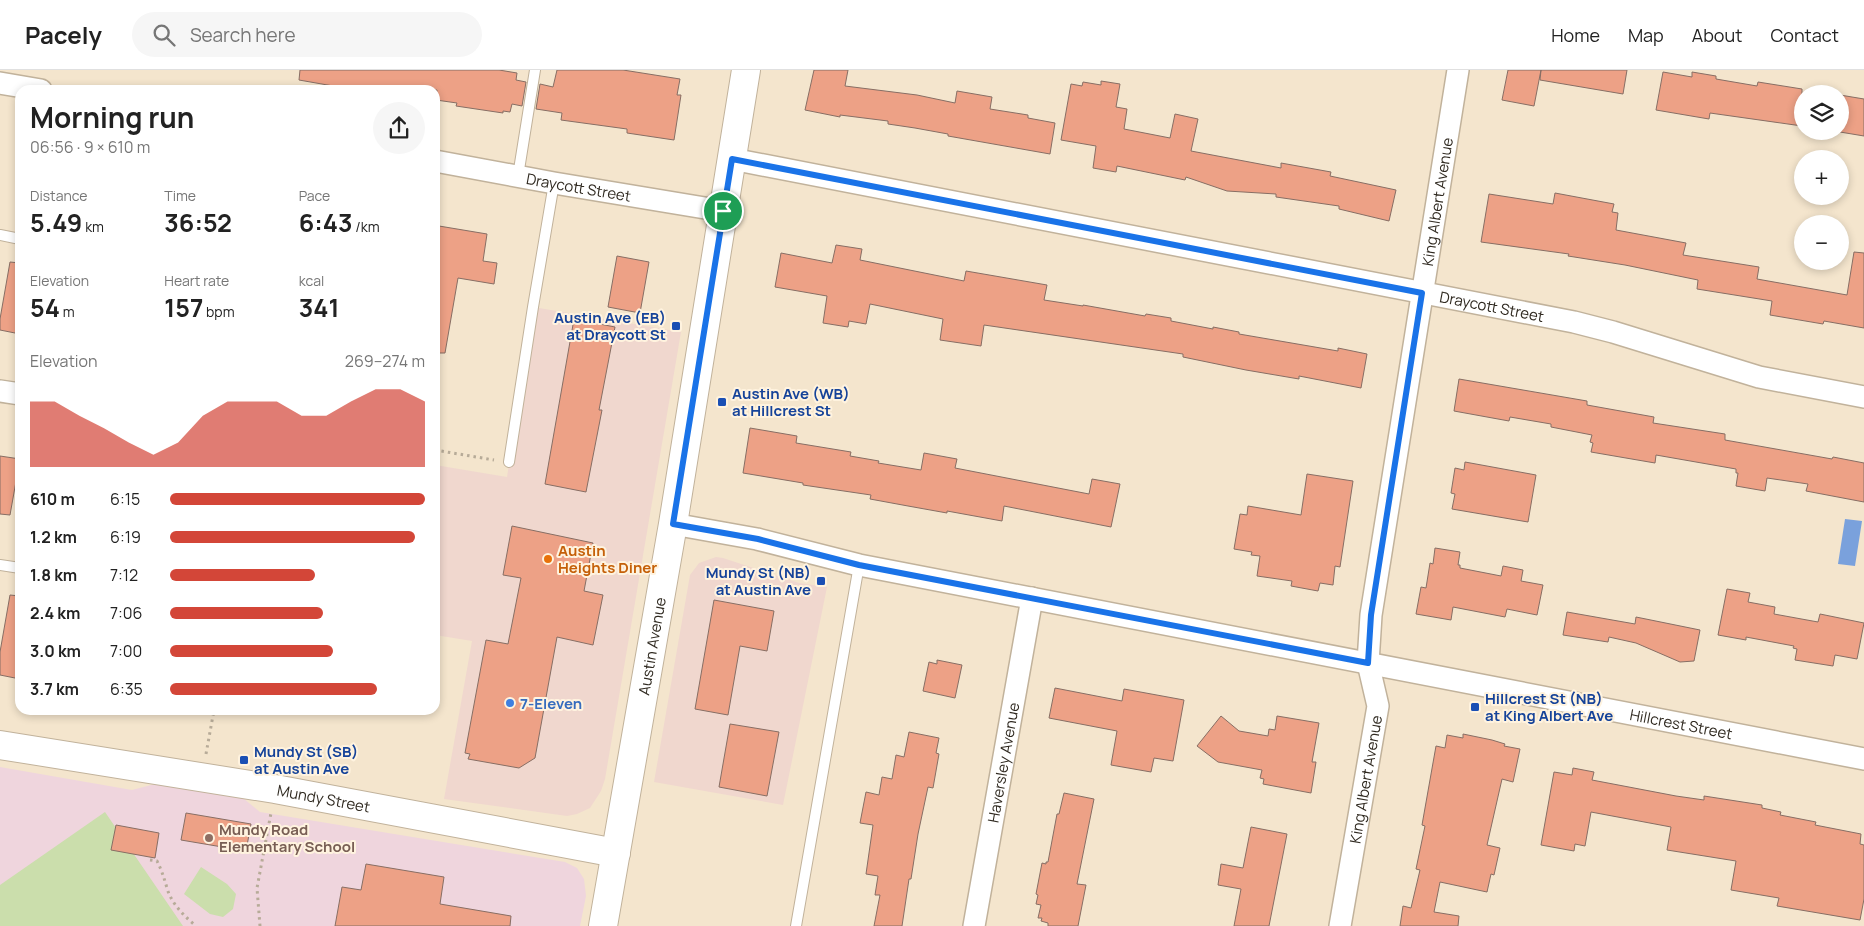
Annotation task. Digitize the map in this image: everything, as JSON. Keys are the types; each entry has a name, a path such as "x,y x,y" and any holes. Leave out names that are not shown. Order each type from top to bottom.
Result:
{"main road":[{"name":"Austin Avenue","path":"603,926 673,524 746,70"},
{"name":"Mundy Street","path":"0,745 275,789 616,853"}],"street":[{"name":"King Albert Avenue","path":"1340,926 1378,706 1368,663 1371,615 1458,70"},
{"path":"0,83 15,86"},
{"name":"Draycott Street","path":"732,159 1594,327 1759,377 1864,397"},
{"name":"Draycott Street","path":"440,162 723,211"},
{"path":"0,390 15,393"},
{"name":"Hillcrest Street","path":"673,524 758,539 859,565 1864,759"},
{"name":"Haversley Avenue","path":"974,926 1032,598"}],"lane":[{"path":"518,176 535,70"},
{"path":"509,462 532,307 554,183"},
{"path":"0,235 15,237"},
{"path":"0,565 15,567"},
{"path":"796,926 859,565"}],"path":[{"path":"440,451 509,462"},
{"path":"205,758 213,715"},
{"path":"260,926 257,888 269,822"},
{"path":"150,860 157,862 164,873 167,890 178,910 196,926"}],"shaded area":[{"path":"533,307 681,332 605,779 601,791 590,808 567,816 444,799 472,641 440,636 440,466 507,477"},
{"path":"716,557 799,583 827,587 783,805 654,782 690,575 699,563"},
{"name":"Mundy Road Elementary School","path":"0,767 132,790 155,784 200,790 243,798 260,812 565,862 577,868 584,879 586,896 580,926 0,926"}],"green space":[{"path":"105,812 183,926 0,926 0,885"},
{"path":"201,867 227,884 236,894 233,909 223,917 210,914 184,894"}],"water":[{"path":"1845,519 1862,521 1855,566 1838,564"}],"building":[{"path":"300,70 499,70 517,73 516,80 526,82 522,106 512,104 510,112 503,111 503,113 456,106 457,103 440,101 440,85 328,85 299,80"},
{"path":"557,70 623,70 680,79 677,95 681,95 674,140 627,133 627,129 561,120 562,113 536,109 540,84 553,87"},
{"path":"814,70 848,70 845,86 917,95 955,103 957,91 992,97 990,109 1028,115 1028,118 1055,123 1050,154 888,124 888,121 840,115 840,117 805,110"},
{"path":"1508,70 1541,70 1534,106 1502,100"},
{"path":"1541,70 1627,70 1623,94 1540,80"},
{"path":"1663,72 1692,77 1692,72 1716,76 1716,79 1757,86 1758,82 1794,88 1794,125 1710,113 1709,119 1656,110"},
{"path":"1101,81 1120,84 1116,107 1127,109 1124,129 1170,138 1175,114 1198,119 1191,151 1281,168 1281,163 1331,172 1330,176 1396,190 1389,221 1339,209 1339,206 1276,197 1276,194 1227,191 1186,177 1185,180 1117,166 1116,172 1093,168 1096,146 1061,140 1071,84 1082,86 1083,82 1101,85"},
{"path":"1849,96 1864,99 1864,136 1849,134"},
{"path":"1555,193 1614,204 1612,212 1618,213 1616,230 1686,243 1683,255 1759,267 1757,279 1847,295 1854,252 1864,253 1864,328 1824,321 1823,324 1770,315 1772,301 1697,289 1698,280 1568,256 1569,254 1481,242 1489,194 1553,204"},
{"path":"440,226 487,234 483,261 497,263 494,284 458,278 445,353 440,353"},
{"path":"836,245 862,249 860,260 964,281 966,271 1047,285 1044,300 1145,316 1146,314 1171,318 1171,321 1213,329 1213,327 1239,332 1239,334 1338,351 1338,348 1367,354 1361,388 1299,376 1299,379 1246,370 1183,357 1183,354 984,325 981,346 940,340 943,319 870,304 866,324 849,321 848,327 823,323 827,296 775,287 781,253 832,263"},
{"path":"617,256 649,262 640,313 608,307"},
{"path":"10,262 15,262 15,333 0,330 0,319"},
{"path":"574,319 615,327 599,410 602,410 586,492 545,484"},
{"path":"1459,379 1587,401 1587,405 1654,417 1653,423 1725,434 1725,440 1864,463 1864,502 1806,491 1808,484 1767,478 1765,491 1736,486 1738,473 1736,473 1736,469 1656,455 1655,463 1591,452 1593,443 1590,442 1592,435 1551,427 1551,424 1510,417 1509,421 1454,411"},
{"path":"750,428 797,436 796,443 851,452 850,456 921,470 924,453 957,459 955,468 1089,494 1092,479 1120,484 1111,527 1004,506 1002,521 947,511 947,513 870,499 871,495 803,485 803,483 743,473"},
{"path":"0,456 15,458 15,487 10,515 0,514"},
{"path":"1465,462 1536,475 1528,522 1452,509 1455,494 1451,493 1455,468 1464,470"},
{"path":"1307,474 1353,481 1340,567 1335,566 1333,585 1320,583 1318,591 1291,586 1292,581 1257,576 1260,556 1251,555 1252,552 1234,549 1240,514 1247,515 1248,506 1301,515"},
{"path":"512,526 593,543 584,591 603,595 593,645 557,637 535,758 519,768 468,759 470,754 465,753 486,640 508,644 521,578 503,575"},
{"path":"1435,548 1460,552 1458,565 1460,565 1460,568 1501,576 1503,566 1523,570 1521,581 1543,585 1537,615 1507,609 1505,617 1453,607 1451,620 1416,614 1421,587 1426,588 1430,563 1433,564"},
{"path":"1727,589 1750,593 1748,602 1775,607 1774,614 1818,622 1820,614 1864,623 1857,659 1835,655 1833,666 1795,660 1797,649 1793,648 1794,646 1746,637 1746,640 1718,635"},
{"path":"10,595 15,596 15,678 0,675 0,652"},
{"path":"714,600 774,611 767,651 740,646 728,715 695,709"},
{"path":"1567,612 1635,624 1636,617 1700,630 1694,661 1680,662 1636,643 1609,637 1608,642 1563,635"},
{"path":"937,660 962,665 955,698 923,691 929,662 937,664"},
{"path":"1055,688 1122,701 1124,689 1184,700 1173,761 1154,758 1151,772 1111,765 1117,731 1049,718"},
{"path":"1221,716 1239,731 1268,736 1269,729 1275,730 1277,716 1319,723 1312,762 1316,762 1311,793 1263,784 1264,779 1260,778 1262,770 1218,762 1197,746"},
{"path":"730,724 779,732 767,796 719,787"},
{"path":"909,732 939,738 936,753 939,754 933,788 928,787 911,879 909,879 902,926 874,926 880,895 875,895 878,876 866,874 873,825 860,823 866,792 879,795 882,777 892,779 896,755 904,757"},
{"path":"1463,734 1492,740 1505,744 1504,746 1520,749 1513,782 1502,779 1487,845 1500,848 1494,875 1491,874 1487,892 1440,882 1434,912 1459,916 1458,926 1400,926 1403,906 1411,908 1420,870 1416,869 1425,826 1422,825 1436,746 1445,748 1447,735 1463,738"},
{"path":"1573,768 1594,772 1592,780 1676,796 1704,800 1704,796 1762,805 1762,808 1781,812 1780,815 1816,822 1815,825 1861,834 1860,844 1864,845 1864,899 1860,920 1777,906 1779,898 1731,890 1736,861 1667,850 1671,827 1591,812 1585,846 1575,844 1574,851 1541,845 1554,772 1572,775"},
{"path":"1064,793 1094,799 1077,884 1086,885 1078,926 1048,926 1048,923 1041,921 1042,918 1038,918 1041,905 1036,904 1038,895 1036,894 1042,863 1046,864 1048,862 1057,814 1059,814"},
{"path":"186,813 251,824 246,851 181,840"},
{"path":"116,825 159,833 155,858 111,850"},
{"path":"1251,827 1287,834 1269,926 1234,926 1241,889 1218,885 1221,864 1243,868"},
{"path":"366,864 444,877 440,904 511,916 510,926 335,926 342,887 361,890"}],"place":[{"name":"Austin Ave (EB) at Draycott St","path":"676,326"},
{"name":"Austin Ave (WB) at Hillcrest St","path":"722,402"},
{"name":"Austin Heights Diner","path":"548,559"},
{"name":"Mundy St (NB) at Austin Ave","path":"821,581"},
{"name":"7-Eleven","path":"510,703"},
{"name":"Hillcrest St (NB) at King Albert Ave","path":"1475,707"},
{"name":"Mundy St (SB) at Austin Ave","path":"244,760"},
{"name":"Mundy Road Elementary School","path":"209,838"}],"route":[{"path":"732,159 1422,293 1371,615 1368,663 859,565 758,539 673,524 723,211 732,159"}]}
